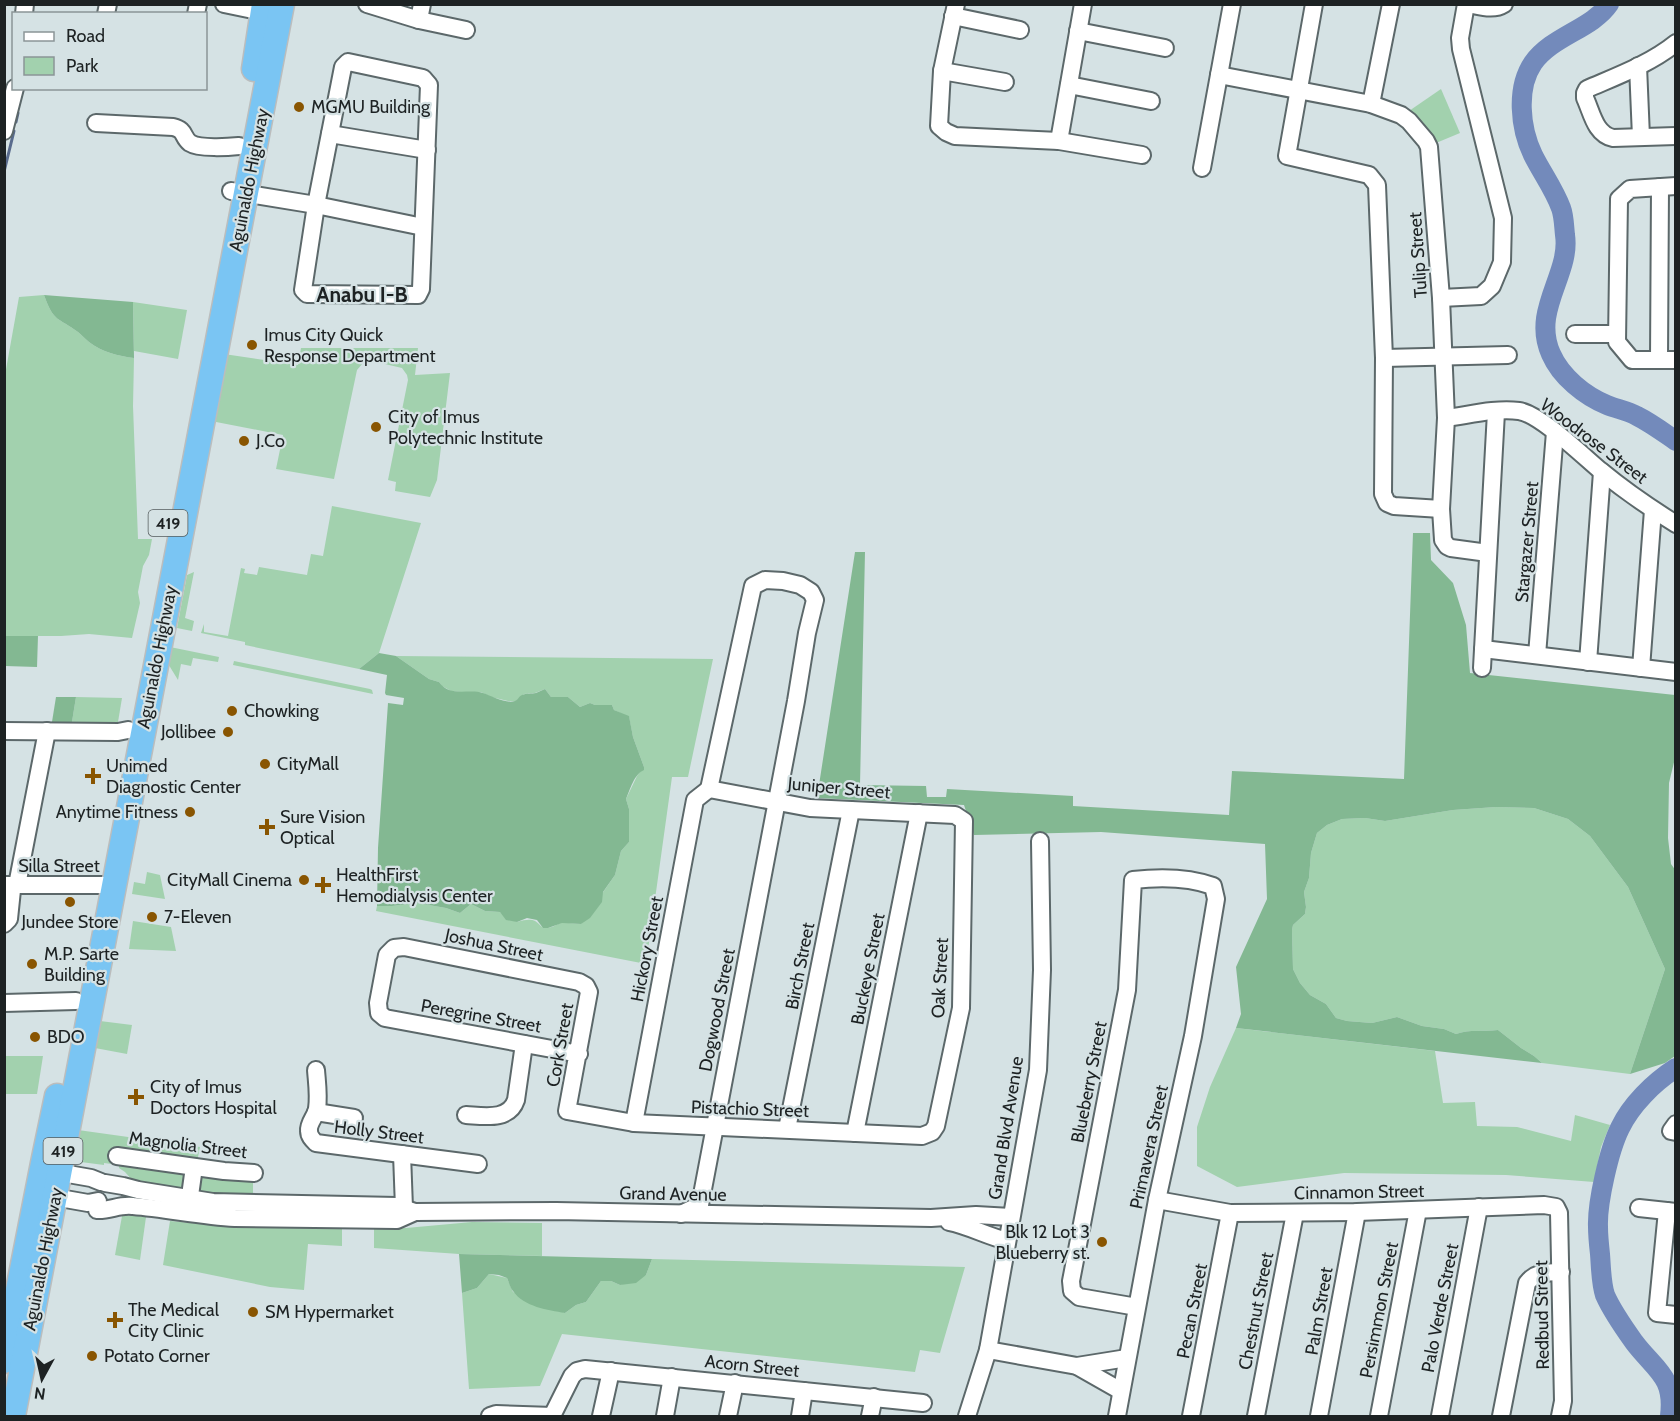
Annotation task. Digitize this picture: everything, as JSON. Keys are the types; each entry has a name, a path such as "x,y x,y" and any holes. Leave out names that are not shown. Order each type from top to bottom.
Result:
{"highway":[{"name":"Aguinaldo Highway","path":"4,1361 50,1171 272,9"},
{"name":"Aguinaldo Highway","path":"238,192 239,146 262,68"},
{"name":"Aguinaldo Highway","path":"13,1416 54,1197 50,1171 76,1001 106,886 128,730 221,283"}],"street":[{"path":"224,4 272,9"},
{"path":"367,4 421,12 466,30"},
{"path":"1059,141 1083,4"},
{"path":"1202,168 1232,4"},
{"path":"1314,4 1287,156 1369,175 1377,185 1384,358 1383,494 1387,502 1394,506 1441,509"},
{"path":"1371,104 1391,4"},
{"path":"1440,297 1481,296 1492,286 1502,262 1503,218 1460,44 1467,4 1491,8 1504,4"},
{"path":"1020,30 954,10 942,71 939,126 955,136 1059,141 1142,155"},
{"path":"1078,31 1165,48"},
{"path":"1676,43 1665,52 1587,89 1585,93 1599,131 1605,136 1613,138 1676,136"},
{"path":"348,62 420,77 427,82 429,89 427,150 421,289 418,295 307,294 304,292 316,206 330,134 343,67 348,62"},
{"path":"1638,66 1641,137"},
{"path":"942,71 1005,82"},
{"name":"Tulip Street","path":"1219,75 1371,104 1401,115 1426,141 1429,147 1440,297 1446,418 1441,509 1443,540 1451,548 1488,553"},
{"path":"1069,85 1151,101"},
{"path":"4,131 14,90"},
{"path":"96,123 173,127 182,131 188,140 196,145 228,148 239,146"},
{"path":"330,134 427,150"},
{"path":"1668,186 1667,360 1632,360 1617,342 1617,334 1619,199 1630,189 1668,186"},
{"path":"238,192 423,227"},
{"path":"1575,334 1617,334"},
{"path":"1384,358 1508,355"},
{"name":"Woodrose Street","path":"1446,418 1496,412 1519,411 1529,414 1555,432 1602,472 1676,524"},
{"path":"1482,668 1496,412"},
{"name":"Stargazer Street","path":"1537,655 1555,432"},
{"path":"1588,662 1602,472"},
{"path":"1641,668 1653,510"},
{"name":"Dogwood Street","path":"681,1214 700,1205 777,802 815,600 811,592 800,585 765,580 753,586 709,789"},
{"path":"1483,649 1676,672"},
{"path":"4,731 118,732 128,730"},
{"path":"6,923 9,920 12,890 10,885 18,880 46,731"},
{"name":"Juniper Street","path":"709,789 810,808 955,815 964,821"},
{"name":"Hickory Street","path":"634,1123 695,800 709,789"},
{"name":"Birch Street","path":"787,1129 851,810"},
{"name":"Buckeye Street","path":"855,1133 919,813"},
{"name":"Oak Street","path":"932,1132 936,1126 961,1008 964,821"},
{"name":"Grand Blvd Avenue","path":"967,1416 988,1350 1038,1070 1042,970 1040,841"},
{"name":"Primavera Street","path":"1117,1416 1157,1200 1193,1036 1216,899 1213,886 1199,881 1151,878 1132,880"},
{"name":"Blueberry Street","path":"1132,880 1127,990 1071,1281 1072,1291 1079,1297 1137,1307"},
{"name":"Silla Street","path":"10,885 106,886"},
{"name":"Joshua Street","path":"379,1013 378,1003 387,955 394,948 404,946 579,982 586,986"},
{"name":"Cork Street","path":"567,1111 589,992 586,986"},
{"path":"4,1003 76,1001"},
{"name":"Peregrine Street","path":"379,1013 385,1018 579,1054"},
{"path":"466,1115 496,1116 504,1114 513,1107 524,1044"},
{"name":"Holly Street","path":"316,1070 318,1089 316,1112 309,1127 309,1133 316,1143 478,1164"},
{"name":"Pistachio Street","path":"567,1111 634,1123 922,1136 932,1132"},
{"path":"316,1112 354,1118"},
{"path":"1676,1124 1671,1131 1676,1132"},
{"path":"402,1154 410,1210"},
{"name":"Magnolia Street","path":"117,1156 254,1173"},
{"path":"189,1206 194,1167"},
{"name":"Grand Avenue","path":"50,1171 100,1178 112,1176 123,1186 235,1218 314,1211 397,1220 410,1210 931,1218 976,1215 1011,1217"},
{"name":"Grand Avenue","path":"54,1197 96,1205 189,1206"},
{"name":"Cinnamon Street","path":"1157,1200 1230,1213 1357,1212 1544,1205 1556,1207 1559,1213"},
{"name":"Palo Verde Street","path":"1440,1416 1479,1207"},
{"path":"1639,1208 1671,1212 1657,1313 1676,1315"},
{"name":"Persimmon Street","path":"1379,1416 1418,1210"},
{"name":"Palm Street","path":"1319,1416 1357,1212"},
{"name":"Pecan Street","path":"1191,1416 1230,1213"},
{"name":"Chestnut Street","path":"1256,1416 1294,1213"},
{"name":"Redbud Street","path":"1559,1213 1563,1401 1560,1416"},
{"name":"Grand Avenue","path":"931,1218 964,1225 992,1238 1007,1241"},
{"path":"1502,1416 1527,1283 1532,1276 1541,1273 1561,1272"},
{"path":"988,1350 1077,1366 1127,1358"},
{"path":"1077,1366 1121,1391"},
{"name":"Acorn Street","path":"552,1416 572,1376 577,1371 585,1369 923,1403"},
{"path":"601,1416 610,1371"},
{"path":"665,1416 672,1377"},
{"path":"728,1416 735,1383"},
{"path":"800,1416 804,1391"},
{"path":"870,1416 874,1397"},
{"path":"490,1416 496,1414 552,1416"}],"green space":[{"path":"1441,89 1460,133 1436,143 1409,111"},
{"path":"44,295 54,315 89,342 110,353 134,358 133,406 138,539 152,539 149,555 143,566 138,592 140,603 132,638 89,634 5,636 5,375 19,297"},
{"path":"44,295 133,302 134,358 110,353 89,342 54,315"},
{"path":"133,302 187,310 178,359 134,351"},
{"path":"301,348 418,348 415,375 450,373 437,480 430,497 395,491 396,482 388,480 408,380 402,368 372,361 363,363 357,370 334,479 276,469 283,435 211,421 224,354 298,365"},
{"path":"332,506 421,523 379,653 359,669 245,645 245,642 201,633 204,624 204,632 228,636 241,568 245,569 244,573 257,575 259,567 307,575 311,554 323,556"},
{"path":"1413,533 1430,533 1431,560 1453,583 1466,625 1470,673 1675,695 1676,754 1669,783 1668,838 1671,864 1676,871 1675,1056 1665,1063 1630,1074 1665,969 1628,887 1590,836 1568,819 1534,808 1496,807 1453,810 1385,821 1365,818 1342,819 1327,825 1317,833 1311,853 1309,878 1304,892 1305,914 1293,925 1293,969 1300,983 1310,995 1326,1004 1336,1018 1372,1023 1397,1017 1456,1034 1498,1030 1542,1063 1236,1028 1241,1014 1236,967 1267,899 1265,844 1101,832 974,835 964,805 817,798 855,552 865,552 860,785 926,786 927,797 946,797 947,789 1073,796 1073,806 1229,815 1232,771 1404,779"},
{"path":"194,572 185,618 194,621 192,631 177,628 187,575"},
{"path":"5,636 38,636 37,667 5,666"},
{"path":"170,647 219,657 218,662 193,658 191,666 181,664 178,680 167,662"},
{"path":"379,653 396,656 449,690 478,692 511,702 524,694 536,693 545,689 551,697 568,697 580,707 590,703 612,705 614,710 629,716 644,770 635,779 626,799 629,809 629,842 621,851 615,875 603,892 602,902 590,918 581,924 562,923 543,928 537,920 527,918 517,922 506,920 500,912 485,911 471,904 460,913 417,903 377,906 378,848 388,703 403,705 404,698 386,695 387,675 359,669"},
{"path":"396,656 713,659 688,777 672,777 646,964 376,911 377,906 417,903 460,913 471,904 485,911 500,912 517,922 534,921 544,928 563,923 581,924 615,875 621,851 629,842 629,809 626,799 644,767 633,737 629,717 614,710 612,705 590,703 580,707 568,697 551,697 545,689 524,694 516,701 491,697 481,692 451,691"},
{"path":"234,661 370,689 373,694 233,665"},
{"path":"56,697 76,697 71,728 51,728"},
{"path":"76,697 122,698 117,728 71,728"},
{"path":"1496,807 1534,808 1568,819 1590,836 1628,887 1665,969 1630,1074 1542,1063 1498,1030 1456,1034 1397,1017 1372,1023 1336,1018 1326,1004 1310,995 1300,983 1293,969 1292,930 1293,925 1305,914 1304,892 1309,878 1311,853 1317,833 1327,825 1342,819 1365,818 1385,821 1453,810"},
{"path":"147,872 160,875 165,899 132,894 134,882 145,884"},
{"path":"133,921 171,927 176,951 129,949"},
{"path":"100,1021 132,1025 127,1054 95,1048"},
{"path":"1236,1028 1435,1051 1443,1103 1475,1102 1477,1126 1517,1127 1571,1141 1575,1115 1610,1125 1601,1147 1594,1182 1506,1175 1344,1173 1237,1187 1197,1166 1197,1127 1210,1087"},
{"path":"5,1056 43,1056 37,1094 5,1094"},
{"path":"78,1130 200,1147 197,1162 185,1172 185,1186 182,1190 133,1181 119,1168 119,1165 73,1161"},
{"path":"200,1176 249,1178 251,1182 253,1181 253,1194 275,1195 214,1195 198,1192"},
{"path":"122,1216 146,1217 140,1260 115,1255"},
{"path":"170,1221 235,1227 342,1228 342,1246 308,1244 304,1290 270,1287 163,1265"},
{"path":"472,1222 542,1223 542,1256 459,1254 374,1248 374,1228 406,1228"},
{"path":"459,1254 652,1259 646,1275 636,1283 620,1285 611,1281 601,1281 586,1302 576,1305 565,1313 537,1307 523,1301 512,1290 507,1278 499,1275 489,1274 477,1288 462,1293"},
{"path":"652,1259 965,1267 940,1353 920,1350 915,1372 562,1334 540,1386 469,1389 462,1293 477,1288 489,1274 507,1278 513,1292 565,1313 576,1305 586,1302 601,1281 611,1281 620,1285 646,1275"}],"waterway":[{"path":"1609,4 1593,20 1541,54 1533,63 1524,84 1522,108 1525,133 1533,155 1561,208 1565,235 1563,264 1548,307 1546,338 1555,362 1567,378 1582,391 1599,401 1642,419 1676,441"},
{"path":"16,122 18,113"},
{"path":"4,172 14,131"},
{"path":"1670,1416 1671,1402 1662,1374 1630,1337 1605,1295 1598,1217 1604,1177 1620,1128 1630,1111 1644,1095 1676,1068"}],"place":[{"name":"MGMU Building","path":"299,107"},
{"name":"Imus City Quick Response Department","path":"252,345"},
{"name":"City of Imus Polytechnic Institute","path":"376,427"},
{"name":"J.Co","path":"244,441"},
{"name":"Chowking","path":"232,711"},
{"name":"Jollibee","path":"228,732"},
{"name":"CityMall","path":"265,764"},
{"name":"Unimed Diagnostic Center","path":"93,776"},
{"name":"Anytime Fitness","path":"190,812"},
{"name":"Sure Vision Optical","path":"267,827"},
{"name":"CityMall Cinema","path":"304,880"},
{"name":"HealthFirst Hemodialysis Center","path":"323,885"},
{"name":"Jundee Store","path":"70,902"},
{"name":"7-Eleven","path":"152,917"},
{"name":"M.P. Sarte Building","path":"32,964"},
{"name":"BDO","path":"35,1037"},
{"name":"City of Imus Doctors Hospital","path":"136,1097"},
{"name":"Blk 12 Lot 3 Blueberry st.","path":"1102,1242"},
{"name":"SM Hypermarket","path":"253,1312"},
{"name":"The Medical City Clinic","path":"115,1320"},
{"name":"Potato Corner","path":"92,1356"}],"district":[{"name":"Anabu I-B","path":"362,295"}]}
